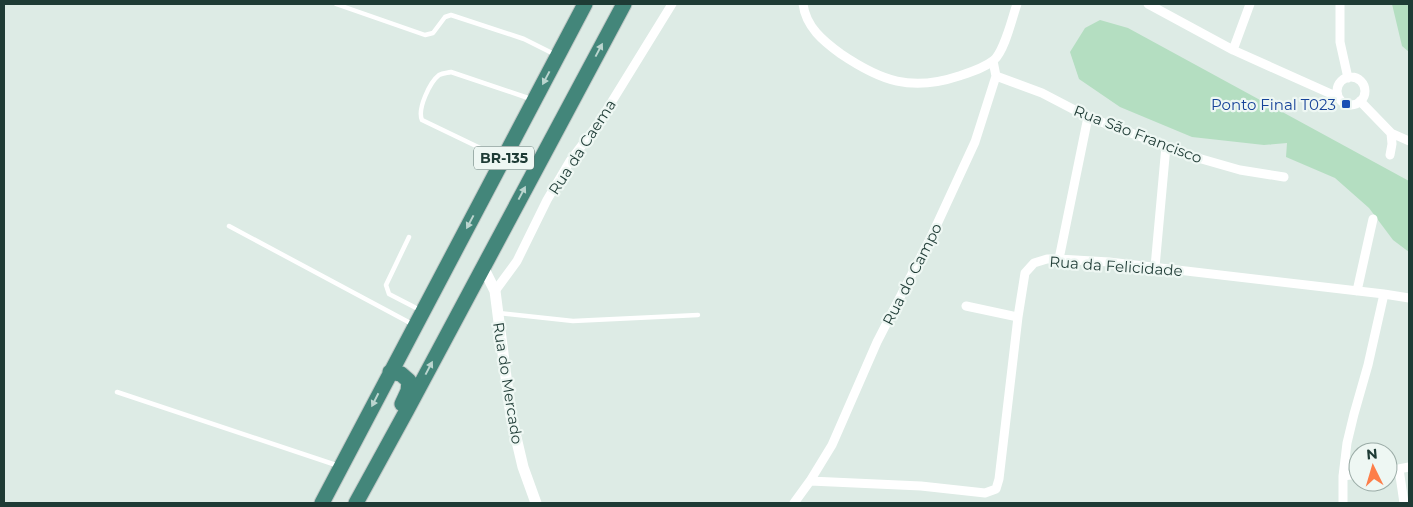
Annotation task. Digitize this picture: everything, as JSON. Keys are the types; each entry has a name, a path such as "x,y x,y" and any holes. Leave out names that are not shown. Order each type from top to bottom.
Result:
{"highway":[{"name":"BR-135","path":"322,503 585,4"},
{"name":"BR-135","path":"356,503 624,4"},
{"path":"347,503 408,391 408,381 405,376 390,372"}],"street":[{"name":"Rua da Caema","path":"495,291 517,261 547,200 570,161 598,124 672,4"},
{"path":"803,4 811,27 832,48 860,66 890,80 917,83 945,81 983,67 993,61 1000,53 1017,4"},
{"path":"1148,4 1233,50 1313,86 1338,97 1343,103 1350,105 1360,101 1364,95 1363,84 1358,79 1344,80 1325,87 1313,86"},
{"path":"1233,50 1250,4"},
{"path":"1338,97 1337,89 1344,80 1340,42 1340,4"},
{"name":"Rua do Campo","path":"794,503 832,445 877,342 932,235 975,142 996,76 993,61"},
{"name":"Rua São Francisco","path":"996,76 1042,93 1088,117 1218,165 1284,177"},
{"path":"1360,101 1392,133 1409,142"},
{"path":"1059,259 1088,117"},
{"path":"1390,155 1392,133"},
{"path":"1154,267 1166,146"},
{"path":"1357,291 1373,220"},
{"name":"Rua da Felicidade","path":"810,481 921,486 985,493 996,489 999,479 1025,273 1030,266 1040,261 1059,259 1154,267 1409,298"},
{"name":"Rua do Mercado","path":"483,267 495,291 511,416 523,467 536,503"},
{"path":"466,298 480,289 495,291"},
{"path":"1343,503 1343,476 1347,444 1384,294"},
{"path":"966,306 1018,317"},
{"path":"1404,503 1399,469 1409,467"},
{"path":"1343,476 1348,475"}],"lane":[{"path":"336,4 426,35 433,33 444,17 451,15 524,39 558,56"},
{"path":"504,159 422,120 420,112 430,84 441,74 451,72 534,101"},
{"path":"229,226 415,325"},
{"path":"409,237 386,285 389,294 423,311"},
{"path":"498,313 573,321 698,315"},
{"path":"117,392 341,466"}],"green space":[{"path":"1392,4 1409,4 1409,52 1402,46"},
{"path":"1100,20 1128,28 1409,181 1409,252 1393,240 1369,208 1335,178 1286,157 1287,143 1264,145 1192,137 1120,107 1079,79 1070,52 1085,28"}],"place":[{"name":"Ponto Final T023","path":"1346,104"}]}
